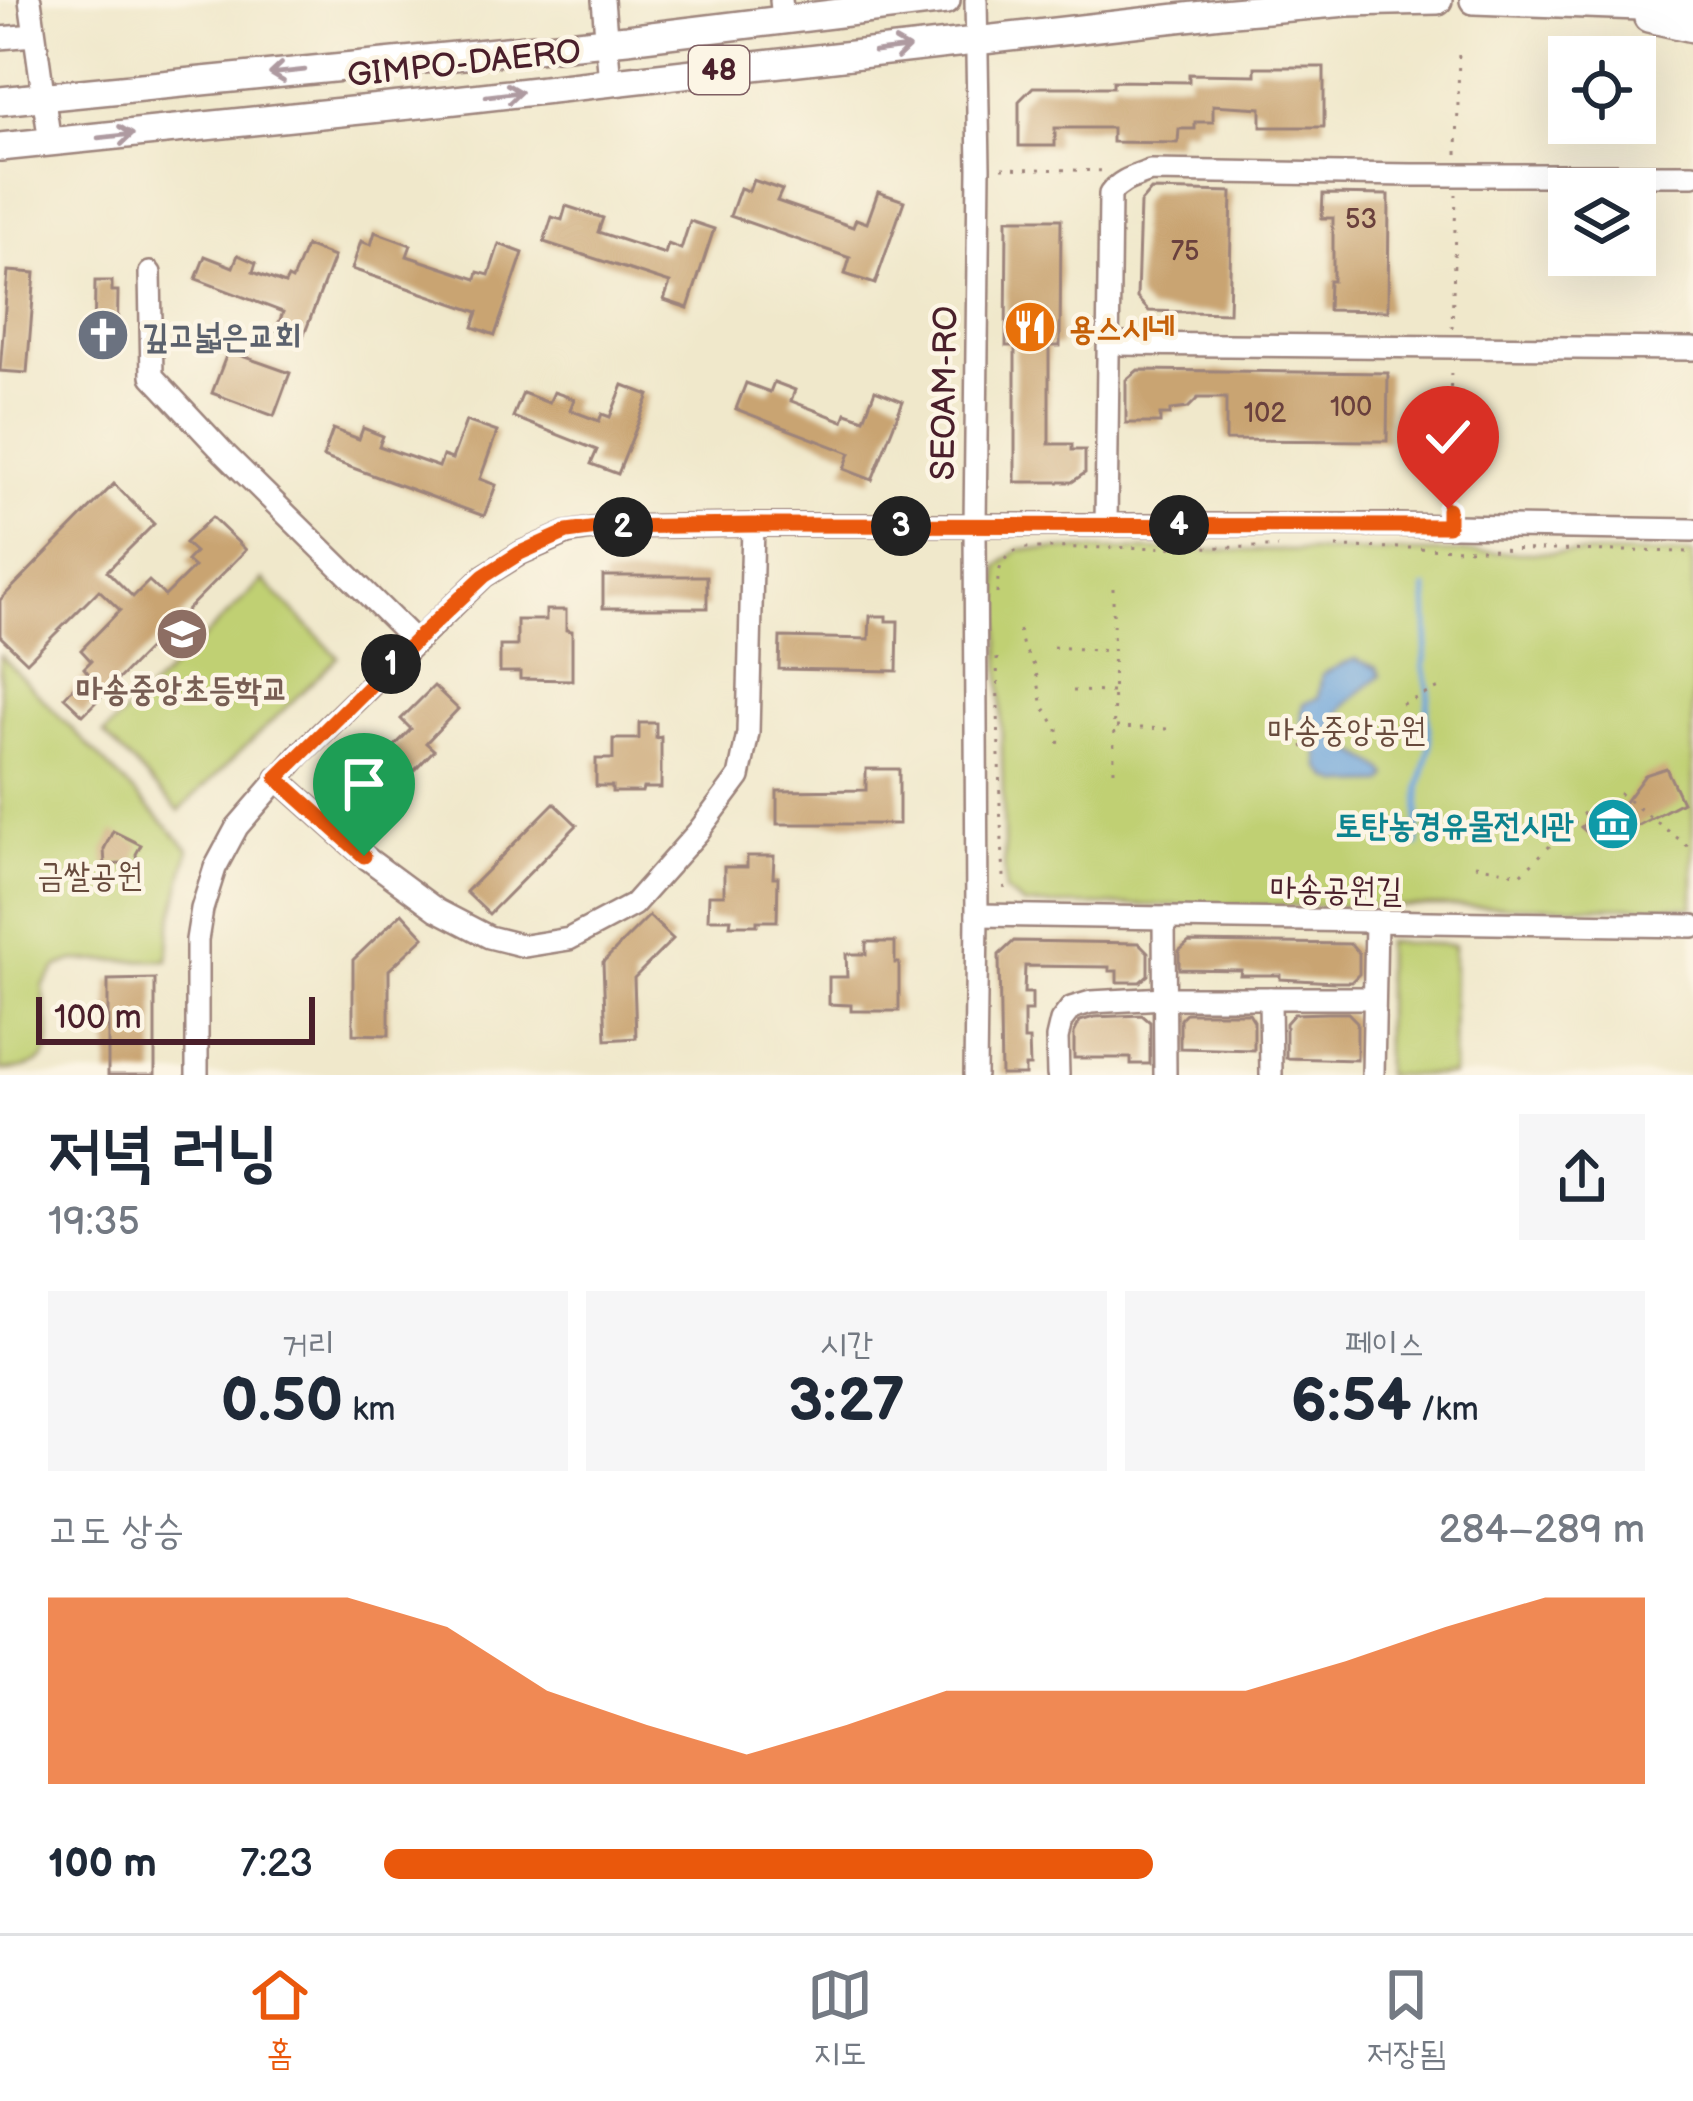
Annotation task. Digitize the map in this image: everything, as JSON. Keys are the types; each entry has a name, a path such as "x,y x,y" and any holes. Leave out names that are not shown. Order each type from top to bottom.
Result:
{"main road":[{"name":"GIMPO-DAERO","path":"0,101 605,41 782,9 946,0"},
{"name":"GIMPO-DAERO","path":"0,147 1221,13 1438,0"},
{"path":"1474,0 1693,8"},
{"path":"1586,2 1693,28"}],"street":[{"path":"30,0 50,143"},
{"path":"603,0 610,82"},
{"name":"SEOAM-RO","path":"975,1075 976,0"},
{"path":"0,38 34,35"},
{"path":"1106,525 1110,194 1126,179 1150,172 1693,175"},
{"path":"150,273 152,376 415,641"},
{"path":"1110,344 1693,349"},
{"path":"277,778 364,856 437,910 489,937 525,946 569,939 633,905 739,777 748,733 753,525"},
{"path":"197,1075 197,940 202,909 215,868 237,827 277,778 484,576 567,532 753,525 1693,530"},
{"name":"마송공원길","path":"977,915 1693,926"},
{"path":"1164,918 1165,1075"},
{"path":"1373,1075 1376,921"},
{"path":"1270,998 1271,1075"},
{"path":"1058,1075 1060,1021 1071,1008 1091,1002 1374,998"}],"path":[{"path":"1448,526 1460,48"},
{"path":"979,168 1107,170"},
{"path":"1317,546 1693,552"},
{"path":"996,604 1001,563 1023,548 1296,547"},
{"path":"1113,588 1114,779"},
{"path":"1019,630 1035,667 1043,706 1058,730 1059,751"},
{"path":"1053,647 1114,651"},
{"path":"997,656 1004,890 1009,899"},
{"path":"1402,704 1444,686"},
{"path":"1073,691 1114,692"},
{"path":"1114,727 1169,729"},
{"path":"1302,747 1341,731"},
{"path":"1619,793 1693,850"},
{"path":"1475,865 1521,874 1585,812"}],"green space":[{"name":"마송중앙공원","path":"1019,549 1693,554 1693,907 1024,905 1005,891 998,567"},
{"path":"263,580 338,657 179,811 104,734"},
{"name":"금쌀공원","path":"0,655 189,849 168,960 73,961 57,967 43,986 50,1033 45,1056 22,1068 0,1070"},
{"path":"1385,942 1454,945 1453,1075 1385,1075"}],"water":[{"path":"1355,659 1377,668 1380,676 1343,707 1333,733 1382,769 1388,776 1384,783 1342,784 1330,779 1320,767 1317,744 1301,723 1303,704 1318,698 1322,674"}],"building":[{"path":"1255,67 1324,67 1324,127 1261,127 1261,108 1213,105 1213,122 1195,122 1195,129 1179,129 1178,143 1112,142 1112,128 1055,128 1055,146 1019,146 1019,101 1033,87 1189,82 1189,74 1255,75"},
{"path":"753,180 782,190 777,201 853,227 856,219 867,223 878,192 904,201 875,284 845,274 850,258 730,216 740,188 749,191"},
{"path":"1151,190 1232,192 1229,313 1149,311 1137,298 1140,203"},
{"path":"1323,194 1389,195 1388,311 1328,310 1333,218 1322,218"},
{"path":"566,206 603,218 598,232 665,254 668,244 681,249 690,221 714,229 688,308 664,300 670,283 544,242 552,217 562,220"},
{"path":"1007,219 1061,219 1060,346 1049,346 1049,444 1072,444 1072,450 1085,450 1085,473 1072,482 1015,482 1015,346 1006,346"},
{"path":"375,232 411,245 407,256 476,279 478,272 489,275 499,244 523,253 495,335 473,327 478,312 352,269 361,241 371,245"},
{"path":"306,246 334,257 302,340 276,330 283,312 196,279 205,256 233,267 238,255 256,263 253,272 285,284 288,278 292,280"},
{"path":"8,271 35,273 27,373 0,371"},
{"path":"95,281 112,281 112,291 118,291 117,352 94,352"},
{"path":"228,351 290,373 274,416 212,393"},
{"path":"1138,370 1388,373 1387,441 1226,440 1226,398 1198,398 1188,408 1160,415 1160,423 1126,423 1126,380"},
{"path":"774,382 795,390 791,401 843,421 846,413 864,419 875,390 903,401 872,480 844,469 850,453 736,409 746,383 770,392"},
{"path":"623,385 649,395 618,474 591,464 597,450 513,417 523,393 549,403 554,392 574,399 570,410 599,421 602,414 610,417"},
{"path":"466,421 497,432 480,479 496,485 484,516 323,457 333,429 359,439 363,428 383,436 379,446 439,467 443,456 452,459"},
{"name":"마송중앙초등학교","path":"114,484 154,524 107,571 133,597 149,581 165,596 194,567 187,561 195,552 185,543 212,517 246,550 83,715 64,697 88,673 84,668 91,661 81,650 120,610 99,590 27,662 0,636 0,600"},
{"path":"603,576 707,576 707,608 603,608"},
{"path":"546,610 566,610 566,630 572,631 572,680 520,679 520,672 500,672 500,646 517,646 517,620 546,620"},
{"path":"870,616 898,621 897,671 779,669 780,637 869,639"},
{"path":"434,686 458,709 426,743 434,750 360,828 337,806 411,729 401,719"},
{"path":"639,723 656,723 656,738 661,737 661,788 612,792 612,786 596,786 596,759 613,759 613,739 639,739"},
{"name":"토탄농경유물전시관","path":"1666,768 1682,802 1601,845 1581,827 1609,804 1622,806 1645,775"},
{"path":"866,769 899,769 899,824 777,824 777,791 866,790"},
{"path":"554,803 577,825 489,914 466,892"},
{"path":"113,831 141,845 137,863 105,865 104,849"},
{"path":"747,856 774,856 777,921 730,925 731,919 708,919 709,895 724,895 724,867 747,867"},
{"path":"402,913 424,937 389,970 389,1035 353,1034 353,960"},
{"path":"649,916 673,939 634,978 636,1038 606,1040 603,962"},
{"path":"1014,941 1139,943 1148,952 1148,975 1140,982 1117,982 1117,971 1109,967 1025,966 1024,993 1032,993 1032,1011 1024,1011 1030,1066 1025,1066 1025,1075 1001,1075 999,955"},
{"path":"866,942 895,942 899,1011 851,1011 851,1005 829,1004 829,977 847,977 846,954 866,954"},
{"path":"1189,942 1351,944 1359,953 1359,974 1351,982 1334,982 1240,975 1241,970 1179,969 1179,951"},
{"path":"155,979 155,1075 108,1075 108,980"},
{"path":"1186,1013 1249,1013 1254,1021 1254,1050 1180,1048 1180,1019"},
{"path":"1348,1013 1357,1022 1357,1060 1286,1058 1286,1023 1294,1014"},
{"path":"1142,1015 1150,1022 1150,1064 1131,1064 1131,1058 1074,1058 1074,1033 1080,1021"}],"waterway":[{"path":"1417,845 1420,786 1430,747 1424,667 1426,589"}],"place":[{"name":"용스시네","path":"1030,327"},
{"name":"깊고넓은교회","path":"103,335"},
{"name":"마송중앙초등학교","path":"182,634"},
{"name":"토탄농경유물전시관","path":"1613,824"}],"route":[{"path":"364,856 277,778 484,576 567,532 753,525 1448,526 1448,509"}]}
